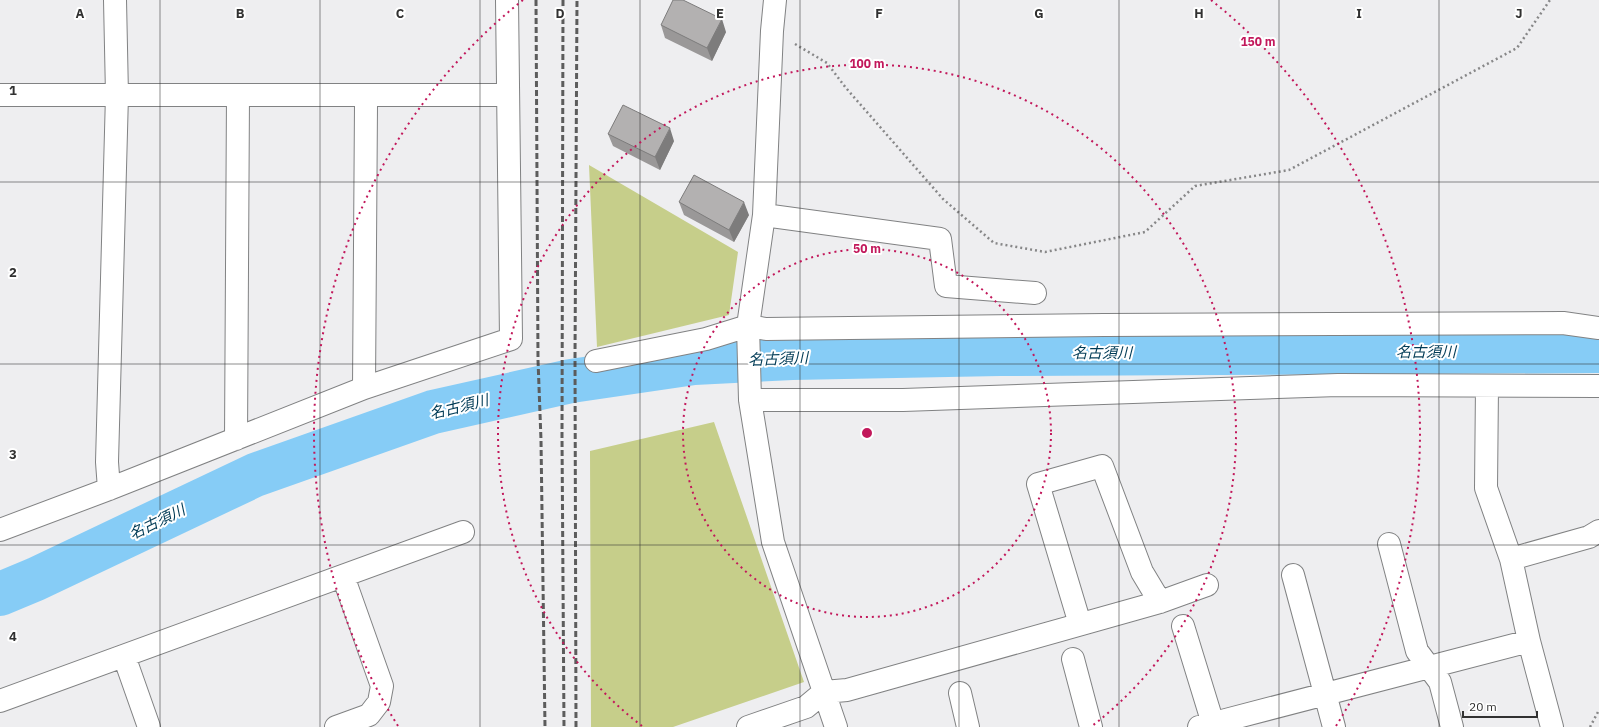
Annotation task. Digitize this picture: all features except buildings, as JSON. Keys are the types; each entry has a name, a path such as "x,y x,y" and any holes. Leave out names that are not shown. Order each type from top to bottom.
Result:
{"street":[{"path":"109,489 107,462 117,95 115,0"},
{"path":"0,530 109,489 364,388 511,339 507,0"},
{"path":"775,0 772,31 764,215 748,326 750,400 773,542 836,727"},
{"path":"0,95 508,96"},
{"path":"236,439 238,95"},
{"path":"364,388 366,105"},
{"path":"764,215 940,239 946,286 1035,293"},
{"path":"596,362 706,339 748,326 766,329 1112,325 1563,323 1599,328"},
{"path":"750,400 903,400 1338,386 1599,386"},
{"path":"1487,386 1486,488 1511,559 1528,641 1552,727"},
{"path":"1080,624 1038,484 1102,466 1142,572 1160,602"},
{"path":"1511,559 1589,537 1599,530"},
{"path":"0,701 463,532"},
{"path":"1389,544 1417,651 1440,682 1452,727"},
{"path":"1293,575 1334,727"},
{"path":"336,727 369,715 379,702 382,686 343,576"},
{"path":"748,727 806,707 824,692 847,690 1160,602 1207,585"},
{"path":"1183,626 1209,726 1528,641"},
{"path":"124,656 149,727"},
{"path":"1073,659 1091,727"},
{"path":"960,693 968,727"}],"path":[{"path":"772,31 827,63 846,88 943,199 994,243 1045,252 1145,232 1195,186 1289,170 1517,48 1550,0"},
{"path":"1590,727 1599,710"}],"green space":[{"path":"589,165 738,252 729,315 597,347"},
{"path":"714,422 804,682 673,727 591,727 590,451"}],"waterway":[{"name":"名古須川","path":"0,594 36,579 255,475 433,412 571,381 694,363 792,358 1000,354 1599,351"}],"railway":[{"path":"536,0 538,360 541,440 545,727"},
{"path":"563,0 562,436 564,727"},
{"path":"576,727 575,358 577,0"}]}
